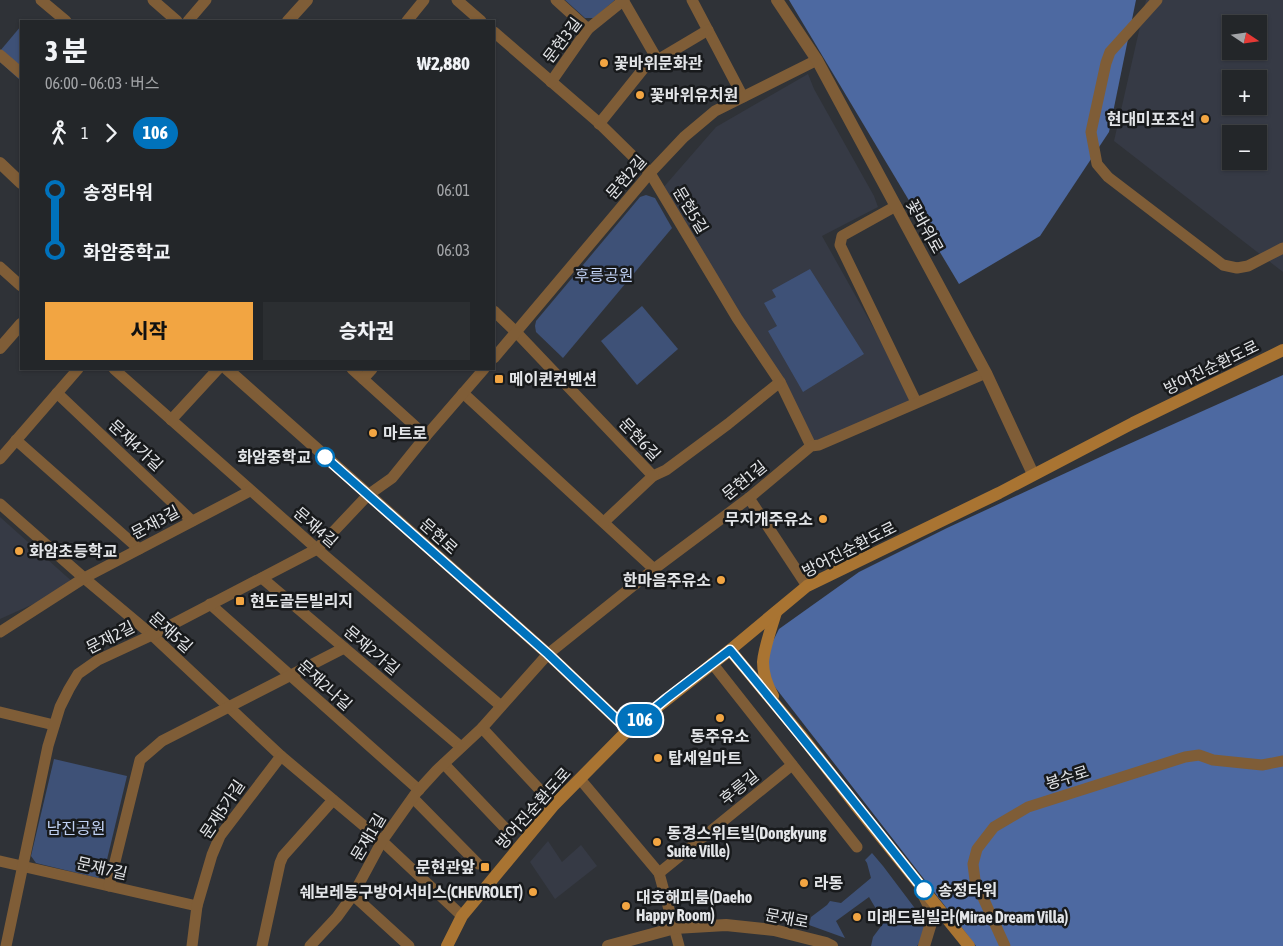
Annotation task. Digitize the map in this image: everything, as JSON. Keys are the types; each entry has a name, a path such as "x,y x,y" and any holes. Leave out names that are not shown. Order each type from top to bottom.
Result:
{"main road":[{"name":"방어진순환도로","path":"447,946 462,916 554,806 628,730 808,586 999,493 1133,423 1283,350"},
{"path":"776,612 769,633 764,662 768,687 784,716"},
{"path":"730,650 969,946"}],"street":[{"path":"42,0 65,20"},
{"path":"153,0 176,20"},
{"path":"189,20 206,0"},
{"path":"289,20 307,0"},
{"path":"407,20 424,0"},
{"path":"457,0 480,20"},
{"path":"556,0 588,29"},
{"path":"623,0 657,60"},
{"name":"문현3길","path":"551,82 588,29 623,0"},
{"path":"692,0 743,97"},
{"name":"꽃바위로","path":"777,0 817,60 896,206 986,373 1033,474"},
{"path":"1157,0 1110,52 1091,132 1097,164 1108,177 1223,265 1236,268 1248,266 1283,248"},
{"path":"599,124 644,68 708,30"},
{"name":"문현5길","path":"495,33 599,124 650,173 737,318 780,382 811,446"},
{"path":"0,55 20,72"},
{"name":"문현2길","path":"495,357 650,173 684,138 715,111 817,60"},
{"path":"0,163 20,182"},
{"path":"896,206 842,236 840,246 916,402"},
{"path":"0,267 20,285"},
{"name":"문현6길","path":"495,312 652,476 666,470 780,382"},
{"path":"0,348 20,325"},
{"path":"0,459 77,370"},
{"name":"문재4길","path":"115,370 250,491 501,706"},
{"path":"170,420 217,370"},
{"name":"문현로","path":"228,370 548,654 628,730"},
{"path":"353,370 426,436"},
{"path":"363,379 371,370"},
{"path":"368,495 392,478 483,370"},
{"name":"문현1길","path":"548,654 654,569 749,498 811,446 819,445 986,373"},
{"name":"문재4가길","path":"57,393 192,521"},
{"path":"463,393 654,569"},
{"path":"16,440 139,549"},
{"path":"604,522 652,476"},
{"name":"문재3길","path":"0,632 84,578 250,491"},
{"name":"문재2길","path":"6,946 48,746 60,707 78,674 98,660 152,635 317,549 368,495"},
{"path":"749,498 808,586"},
{"name":"문재5길","path":"0,504 152,635 281,756 382,841 462,916"},
{"name":"문재2가길","path":"262,578 461,747"},
{"name":"문재2나길","path":"210,604 416,794"},
{"path":"109,886 140,760 162,741 344,648"},
{"name":"문재1길","path":"310,946 337,917 353,895 382,841 416,794 482,728 548,654"},
{"path":"712,663 857,847"},
{"path":"0,712 54,725"},
{"path":"482,728 554,806"},
{"name":"봉수로","path":"1005,946 975,880 973,864 976,848 994,827 1028,807 1185,757 1199,755 1213,760 1262,765 1283,761"},
{"name":"문재5가길","path":"192,946 197,906 212,855 220,836 281,756"},
{"path":"444,764 505,828"},
{"name":"후릉길","path":"659,873 792,765"},
{"path":"580,779 659,873 679,946"},
{"path":"416,794 478,864"},
{"path":"262,946 283,856 334,800"},
{"name":"문재7길","path":"0,861 197,906"},
{"path":"915,879 929,906 932,923 924,946"},
{"path":"353,895 409,946"},
{"name":"문재로","path":"608,946 675,928 726,926 774,930 832,946"}],"shaded area":[{"path":"789,0 1136,0 1109,132 1040,236 959,284"},
{"name":"현대미포조선","path":"1146,0 1283,0 1283,272 1114,141"},
{"path":"808,74 814,89 874,196 878,207 822,236 914,400 816,447 662,189 716,127"},
{"path":"1283,375 1283,946 976,946 771,682 766,655 779,629 859,572 947,528"},
{"name":"화암초등학교","path":"0,517 76,585 0,619"},
{"path":"548,841 562,862 581,845 597,866 555,899 530,862"}],"green space":[{"path":"565,0 615,0 594,18 585,18"},
{"path":"20,27 20,80 0,62 0,51"},
{"name":"후릉공원","path":"646,195 655,198 672,228 563,358 536,332 536,321 640,197"},
{"path":"810,269 864,354 803,392 768,331 777,326 764,303 776,297 772,290"},
{"path":"642,306 678,349 637,385 601,341"},
{"name":"남진공원","path":"54,759 127,776 104,872 98,878 36,863 31,856"},
{"path":"872,853 926,923 922,940 917,946 871,946 873,937 888,917 884,911 879,914 869,897 836,921 845,938 809,925 811,917 830,901 841,903 871,878 865,860"}],"bus line":[{"name":"106","path":"325,457 548,654 628,730 730,650 800,734 924,890"}],"place":[{"name":"꽃바위문화관","path":"604,63"},
{"name":"꽃바위유치원","path":"640,95"},
{"name":"현대미포조선","path":"1205,119"},
{"name":"메이퀸컨벤션","path":"499,379"},
{"name":"마트로","path":"373,433"},
{"name":"화암중학교","path":"325,457"},
{"name":"무지개주유소","path":"823,519"},
{"name":"화암초등학교","path":"19,551"},
{"name":"한마음주유소","path":"721,580"},
{"name":"현도골든빌리지","path":"240,601"},
{"name":"동주유소","path":"720,718"},
{"name":"탑세일마트","path":"658,758"},
{"name":"동경스위트빌(Dongkyung Suite Ville)","path":"657,842"},
{"name":"문현관앞","path":"485,867"},
{"name":"라동","path":"804,883"},
{"name":"송정타워","path":"924,890"},
{"name":"쉐보레동구방어서비스(CHEVROLET)","path":"533,892"},
{"name":"대호해피룸(Daeho Happy Room)","path":"626,906"},
{"name":"미래드림빌라(Mirae Dream Villa)","path":"857,917"}]}
